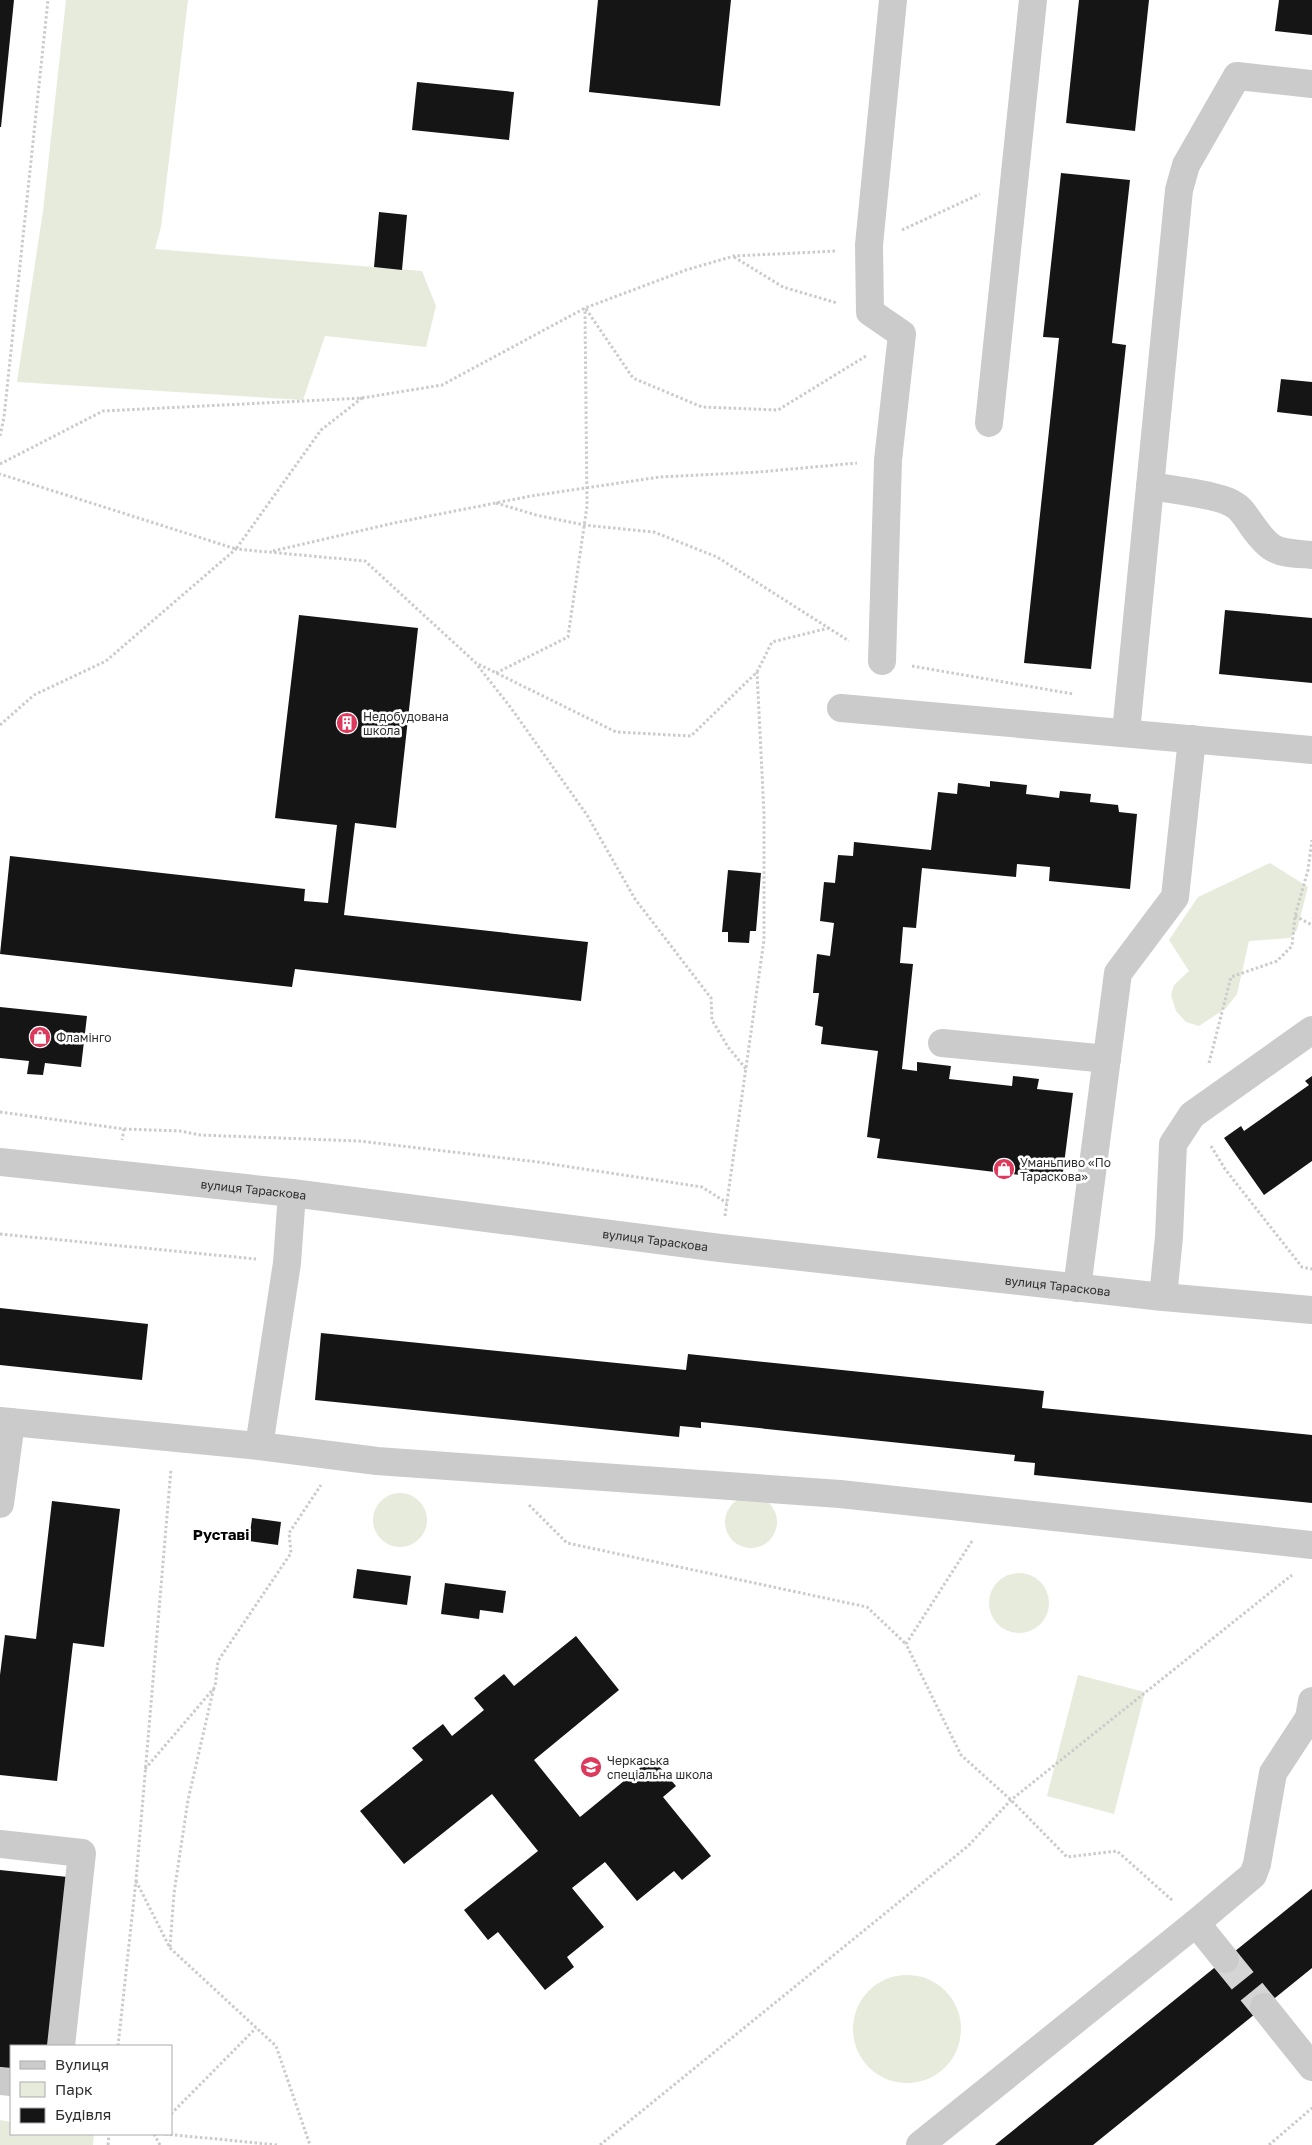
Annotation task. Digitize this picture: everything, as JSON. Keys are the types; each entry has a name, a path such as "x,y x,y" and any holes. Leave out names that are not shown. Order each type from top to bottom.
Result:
{"street":[{"path":"882,661 888,460 902,334 870,312 869,245 893,0"},
{"path":"989,424 1033,0"},
{"path":"1126,732 1179,190 1186,165 1237,76 1312,84"},
{"path":"1150,486 1220,499 1234,504 1243,513 1262,540 1272,549 1286,553 1312,555"},
{"path":"841,708 1312,750"},
{"path":"1077,1288 1118,973 1175,897 1192,739"},
{"path":"1163,1297 1169,1238 1173,1144 1192,1115 1312,1030"},
{"path":"942,1043 1107,1059"},
{"name":"вулиця Тараскова","path":"0,1162 292,1193 720,1248 1077,1288 1312,1310"},
{"path":"260,1446 287,1263 292,1193"},
{"path":"0,1504 5,1421 260,1446 340,1457 840,1494 1312,1545"},
{"path":"920,2145 1196,1923 1253,1874 1273,1773 1309,1718 1312,1701"},
{"path":"0,1844 82,1853 61,2045"},
{"path":"1196,1923 1225,1959"},
{"path":"1264,2007 1312,2067"}],"path":[{"path":"0,436 4,416 48,0"},
{"path":"0,464 104,411 362,398 442,385 586,308 686,270 734,256 857,250 1014,178"},
{"path":"734,256 783,287 870,312"},
{"path":"586,308 633,378 702,407 778,410 902,334"},
{"path":"496,673 568,637 587,506 586,308"},
{"path":"0,725 34,695 106,661 236,548 321,430 362,398"},
{"path":"270,552 394,523 586,488 660,477 759,472 888,460"},
{"path":"0,474 236,548 365,561 476,663 511,708 587,815 635,899 711,998 712,1020 728,1047 746,1069"},
{"path":"496,503 536,515 584,525 654,532 717,557 882,661 1075,694"},
{"path":"476,663 616,732 691,736 757,672 772,642 829,628"},
{"path":"720,1248 764,940 764,814 757,672"},
{"path":"1208,1067 1231,977 1278,961 1292,946 1295,916 1308,870 1312,840"},
{"path":"1295,916 1312,925"},
{"path":"0,1112 124,1129 358,1141 538,1162 702,1187 727,1203"},
{"path":"1192,1115 1231,1177 1302,1267 1312,1269"},
{"path":"122,1140 124,1129"},
{"path":"0,1234 287,1263"},
{"path":"118,2045 136,1880 174,1438"},
{"path":"170,1948 174,1893 188,1800 214,1687 218,1661 291,1553 289,1533 340,1457"},
{"path":"496,1470 567,1543 867,1607 906,1644 960,1755 1011,1800 1066,1857 1117,1851 1196,1923"},
{"path":"906,1644 991,1511"},
{"path":"600,2145 968,1846 1011,1800 1296,1572"},
{"path":"144,1770 214,1687"},
{"path":"136,1880 170,1948 276,2046 310,2145"},
{"path":"172,2113 256,2028"},
{"path":"1269,2145 1312,2108"},
{"path":"172,2135 278,2145"}],"green space":[{"path":"66,0 188,0 161,227 155,249 422,271 436,306 426,347 325,336 303,400 17,382 43,211"},
{"path":"1270,863 1308,887 1297,930 1290,938 1249,941 1237,994 1226,1008 1199,1026 1186,1022 1176,1011 1171,995 1174,985 1189,971 1169,940 1198,897"},
{"path":"400,1493 410,1495 419,1501 425,1510 427,1520 425,1530 419,1539 410,1545 400,1547 390,1545 381,1539 375,1530 373,1520 375,1510 381,1501 390,1495"},
{"path":"751,1496 765,1500 773,1508 777,1522 773,1536 765,1544 751,1548 737,1544 729,1536 725,1522 729,1508 737,1500"},
{"path":"1013,1573 1025,1573 1041,1581 1047,1591 1049,1603 1047,1615 1041,1625 1025,1633 1013,1633 997,1625 989,1609 989,1597 997,1581"},
{"path":"1078,1675 1145,1692 1114,1814 1047,1796"},
{"path":"907,1975 928,1979 945,1991 957,2008 961,2029 957,2050 945,2067 928,2079 907,2083 886,2079 869,2067 857,2050 853,2029 857,2008 869,1991 886,1979"},
{"path":"0,2120 10,2122 10,2135 94,2135 93,2145 0,2145"}],"building":[{"path":"0,0 14,0 1,127 0,127"},
{"path":"598,0 731,0 720,106 589,92"},
{"path":"1079,0 1149,0 1135,131 1066,123"},
{"path":"1279,0 1312,0 1312,35 1275,31"},
{"path":"417,82 514,92 509,140 412,130"},
{"path":"1061,173 1130,180 1112,343 1126,345 1091,669 1024,663 1059,338 1043,337"},
{"path":"379,212 407,215 402,270 374,267"},
{"path":"1281,379 1312,382 1312,416 1277,412"},
{"path":"1225,610 1312,618 1312,683 1219,674"},
{"name":"Недобудована школа","path":"299,615 418,628 396,828 355,823 344,915 588,942 581,1001 295,969 292,987 0,954 10,856 305,889 304,901 328,903 337,825 275,818"},
{"path":"990,781 1027,785 1026,794 1059,798 1060,791 1091,794 1090,802 1118,805 1119,812 1137,814 1130,889 1049,881 1050,867 1017,864 1016,877 922,868 916,928 903,927 900,963 913,964 902,1069 917,1071 917,1062 951,1066 949,1079 1012,1086 1013,1076 1039,1079 1037,1089 1073,1093 1062,1180 877,1158 880,1139 867,1137 878,1051 821,1044 823,1027 815,1025 819,993 813,993 817,954 830,956 834,923 820,921 824,882 835,883 838,855 853,856 854,842 931,850 938,792 957,794 958,783 990,787"},
{"path":"728,870 761,873 756,931 750,931 749,943 728,942 728,932 722,932"},
{"path":"0,1007 87,1016 81,1067 45,1063 43,1075 27,1074 29,1061 0,1058"},
{"path":"1312,1076 1312,1161 1264,1195 1224,1138 1241,1126 1244,1131 1309,1085 1305,1081"},
{"path":"0,1308 148,1324 142,1380 0,1365"},
{"path":"321,1333 686,1370 688,1354 1044,1391 1042,1408 1312,1435 1312,1503 1034,1475 1035,1463 1014,1461 1015,1455 701,1422 701,1428 680,1426 679,1437 315,1400"},
{"path":"52,1501 120,1509 104,1647 73,1643 57,1781 0,1775 0,1675 5,1635 36,1639"},
{"path":"252,1518 281,1522 278,1545 249,1541"},
{"path":"357,1569 411,1576 407,1605 353,1598"},
{"path":"445,1583 506,1591 503,1613 480,1610 479,1619 441,1614"},
{"path":"576,1636 619,1690 534,1760 580,1817 652,1758 676,1786 663,1797 711,1856 682,1880 674,1871 637,1901 605,1862 572,1888 604,1927 567,1957 574,1967 545,1990 498,1932 488,1940 464,1910 538,1851 492,1794 404,1864 360,1811 423,1760 412,1748 443,1724 452,1736 484,1710 474,1698 504,1674 514,1686"},
{"path":"0,1870 68,1877 50,2045 10,2045 10,2070 0,2069"},
{"path":"1312,1889 1312,1968 1093,2145 995,2145"}],"tunnel":[{"path":"1225,1959 1264,2007"}],"place":[{"name":"Недобудована школа","path":"347,723"},
{"name":"Фламінго","path":"40,1037"},
{"name":"Уманьпиво «По Тараскова»","path":"1004,1169"},
{"name":"Черкаська спеціальна школа","path":"591,1767"}],"district":[{"name":"Руставі","path":"221,1534"}]}
